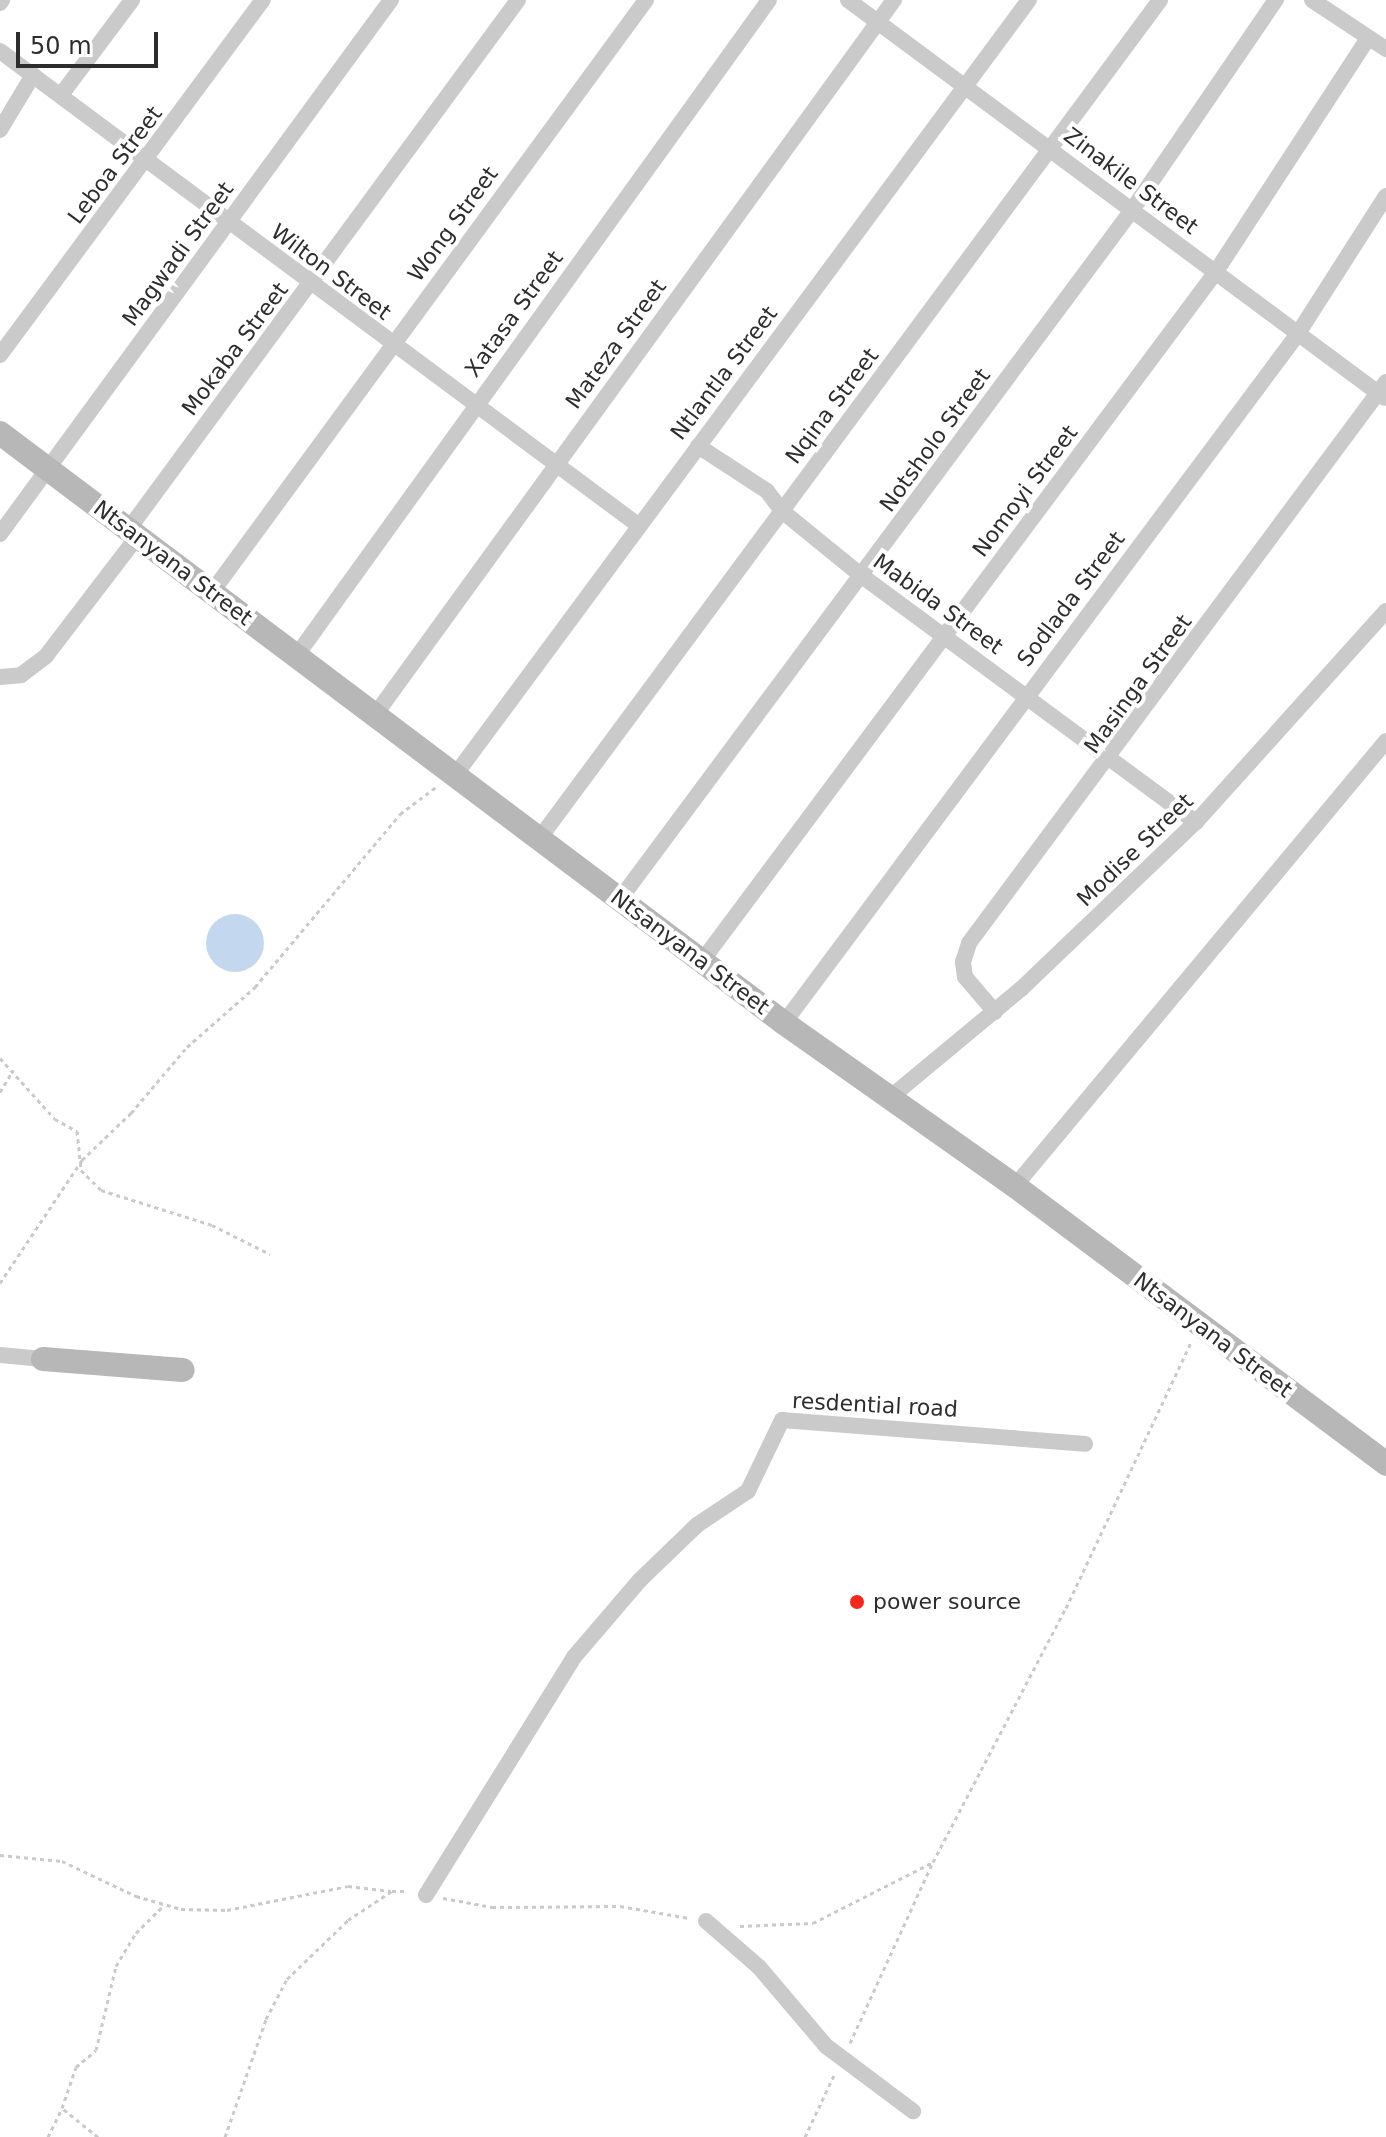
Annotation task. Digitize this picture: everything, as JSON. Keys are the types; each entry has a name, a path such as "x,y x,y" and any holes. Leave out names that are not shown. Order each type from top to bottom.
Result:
{"street":[{"path":"61,95 132,0"},
{"name":"Leboa Street","path":"0,355 263,0"},
{"name":"Magwadi Street","path":"0,534 391,0"},
{"name":"Mokaba Street","path":"0,677 21,675 46,656 311,283 518,0"},
{"name":"Wong Street","path":"212,592 646,0"},
{"name":"Xatasa Street","path":"297,655 769,0"},
{"name":"Zinakile Street","path":"848,0 1297,335 1383,391"},
{"name":"Mateza Street","path":"375,715 894,0"},
{"name":"Ntlantla Street","path":"456,774 1029,0"},
{"name":"Nqina Street","path":"539,839 1160,0"},
{"name":"Notsholo Street","path":"620,899 1132,210 1276,0"},
{"path":"1312,0 1386,49"},
{"name":"Nomoyi Street","path":"702,961 1215,273 1368,38"},
{"name":"Wilton Street","path":"0,51 473,408 638,525"},
{"path":"0,130 33,75"},
{"name":"Sodlada Street","path":"784,1023 1297,335 1386,196"},
{"name":"Masinga Street","path":"995,1012 965,977 963,962 969,943 1113,756 1383,391"},
{"name":"Ntsanyana Street","path":"0,433 784,1023 892,1096 1015,1186 1386,1464"},
{"name":"Mabida Street","path":"698,446 767,491 782,511 862,576 1113,756 1196,822"},
{"name":"Modise Street","path":"892,1096 995,1012 1196,822 1386,611"},
{"path":"1015,1186 1386,741"},
{"path":"0,1355 183,1370"},
{"name":"resdential road","path":"426,1895 574,1657 640,1580 697,1525 748,1491 782,1420 1085,1444"},
{"path":"706,1921 759,1967 843,2058 913,2111"}],"path":[{"path":"0,1283 82,1160 131,1113 187,1047 255,987 400,814 456,774"},
{"path":"0,1058 55,1119 77,1131 81,1170 101,1190 212,1225 270,1254"},
{"path":"0,1092 13,1070"},
{"path":"805,2137 933,1862 1066,1608 1199,1325"},
{"path":"0,1855 62,1861 163,1906 227,1910 348,1886 492,1907 637,1908 750,1927 813,1923 933,1862"},
{"path":"225,2137 266,2019 287,1979 325,1937 392,1891"},
{"path":"48,2137 76,2067 96,2050 116,1966 136,1933 163,1906"},
{"path":"62,2108 98,2137"}],"water":[{"path":"235,914 256,922 264,943 256,964 235,972 214,964 206,943 214,922"}],"place":[{"name":"power source","path":"857,1602"}]}
